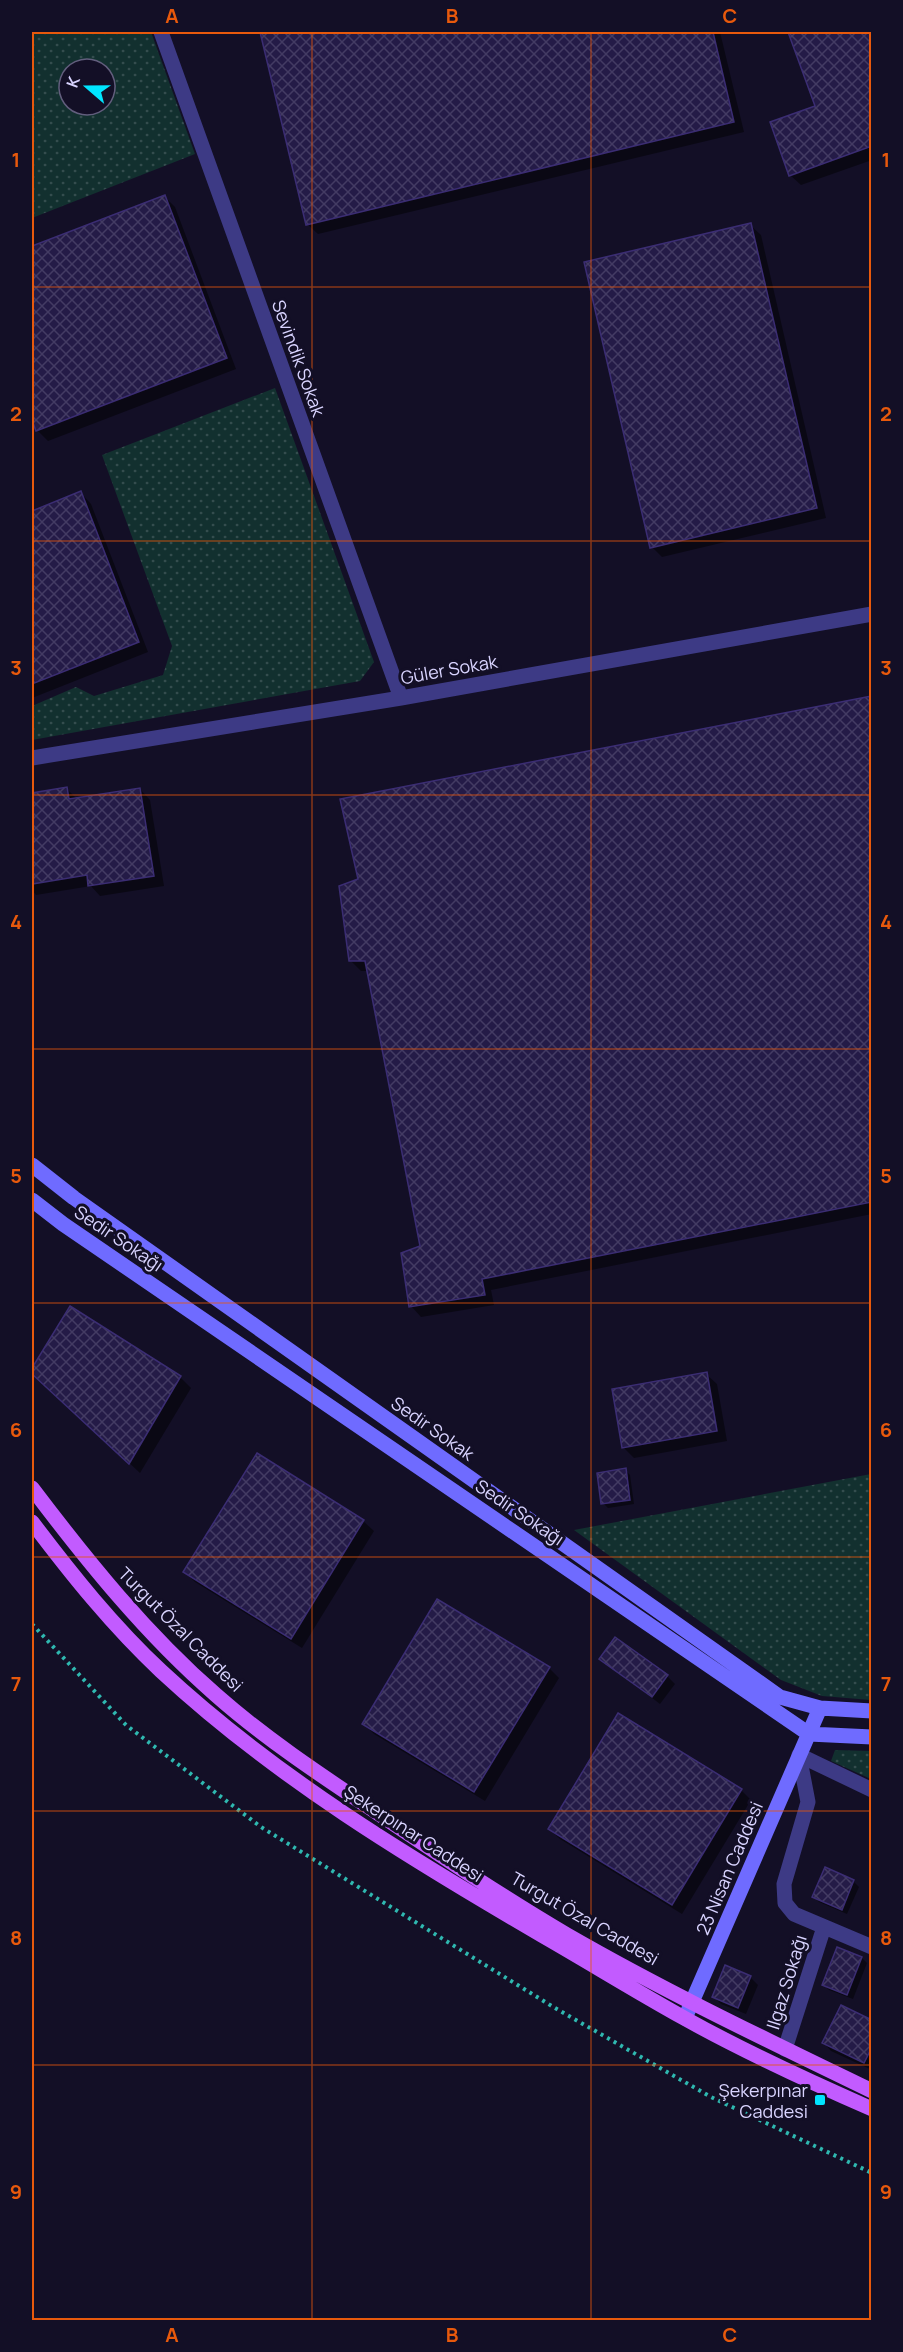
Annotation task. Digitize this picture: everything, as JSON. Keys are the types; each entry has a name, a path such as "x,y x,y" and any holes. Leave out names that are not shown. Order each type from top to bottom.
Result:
{"main road":[{"name":"Turgut Özal Caddesi","path":"32,1488 104,1581 150,1631 217,1696 260,1731 418,1840 567,1935 692,2001"},
{"name":"Şekerpınar Caddesi","path":"32,1522 79,1585 121,1631 167,1676 236,1736 280,1768 428,1869 685,2018 775,2065 872,2109"},
{"path":"692,2001 872,2091"}],"street":[{"name":"Sevindik Sokak","path":"161,32 401,698"},
{"name":"Güler Sokak","path":"32,758 401,698 872,614"},
{"name":"Sedir Sokak","path":"32,1165 74,1198 780,1697 820,1708"},
{"name":"Sedir Sokağı","path":"32,1200 809,1734"},
{"path":"820,1708 872,1711"},
{"name":"23 Nisan Caddesi","path":"685,2018 820,1708"},
{"path":"809,1734 872,1737"},
{"path":"800,1755 872,1790"},
{"name":"Ilgaz Sokağı","path":"800,1755 808,1802 784,1884 785,1903 794,1914 872,1947"},
{"name":"Ilgaz Sokağı","path":"785,2049 824,1927"}],"path":[{"path":"32,1624 126,1725 261,1827 555,2008 711,2097 872,2173"}],"green space":[{"path":"32,32 151,32 195,154 32,218"},
{"path":"275,388 374,662 360,681 32,740 32,706 76,687 94,696 163,675 172,646 102,455"},
{"path":"871,1474 871,1700 822,1696 781,1680 574,1530"},
{"path":"835,1750 871,1751 871,1779 831,1761"}],"building":[{"path":"260,32 713,32 734,122 306,225"},
{"path":"788,32 872,32 872,146 789,176 770,122 815,106"},
{"path":"165,195 227,358 36,431 32,420 32,246"},
{"path":"751,223 817,508 650,548 584,262"},
{"path":"81,491 139,642 32,684 32,511"},
{"path":"872,696 872,1202 482,1279 485,1295 409,1307 401,1253 420,1246 365,961 349,961 339,886 358,879 340,799"},
{"path":"67,787 69,799 140,788 154,876 88,886 87,875 32,884 32,793"},
{"path":"70,1306 181,1376 129,1464 32,1374 32,1368"},
{"path":"707,1372 717,1431 622,1448 612,1389"},
{"path":"257,1453 364,1520 291,1639 183,1572"},
{"path":"626,1468 630,1500 601,1504 597,1473"},
{"path":"437,1599 550,1667 474,1792 362,1724"},
{"path":"615,1637 668,1675 652,1697 599,1659"},
{"path":"618,1713 742,1789 672,1905 548,1829"},
{"path":"825,1867 854,1880 842,1910 812,1897"},
{"path":"837,1947 862,1957 847,1995 822,1985"},
{"path":"725,1965 751,1976 738,2008 712,1997"},
{"path":"841,2005 872,2020 872,2047 864,2063 822,2043"}],"place":[{"name":"Şekerpınar Caddesi","path":"820,2100"}]}
